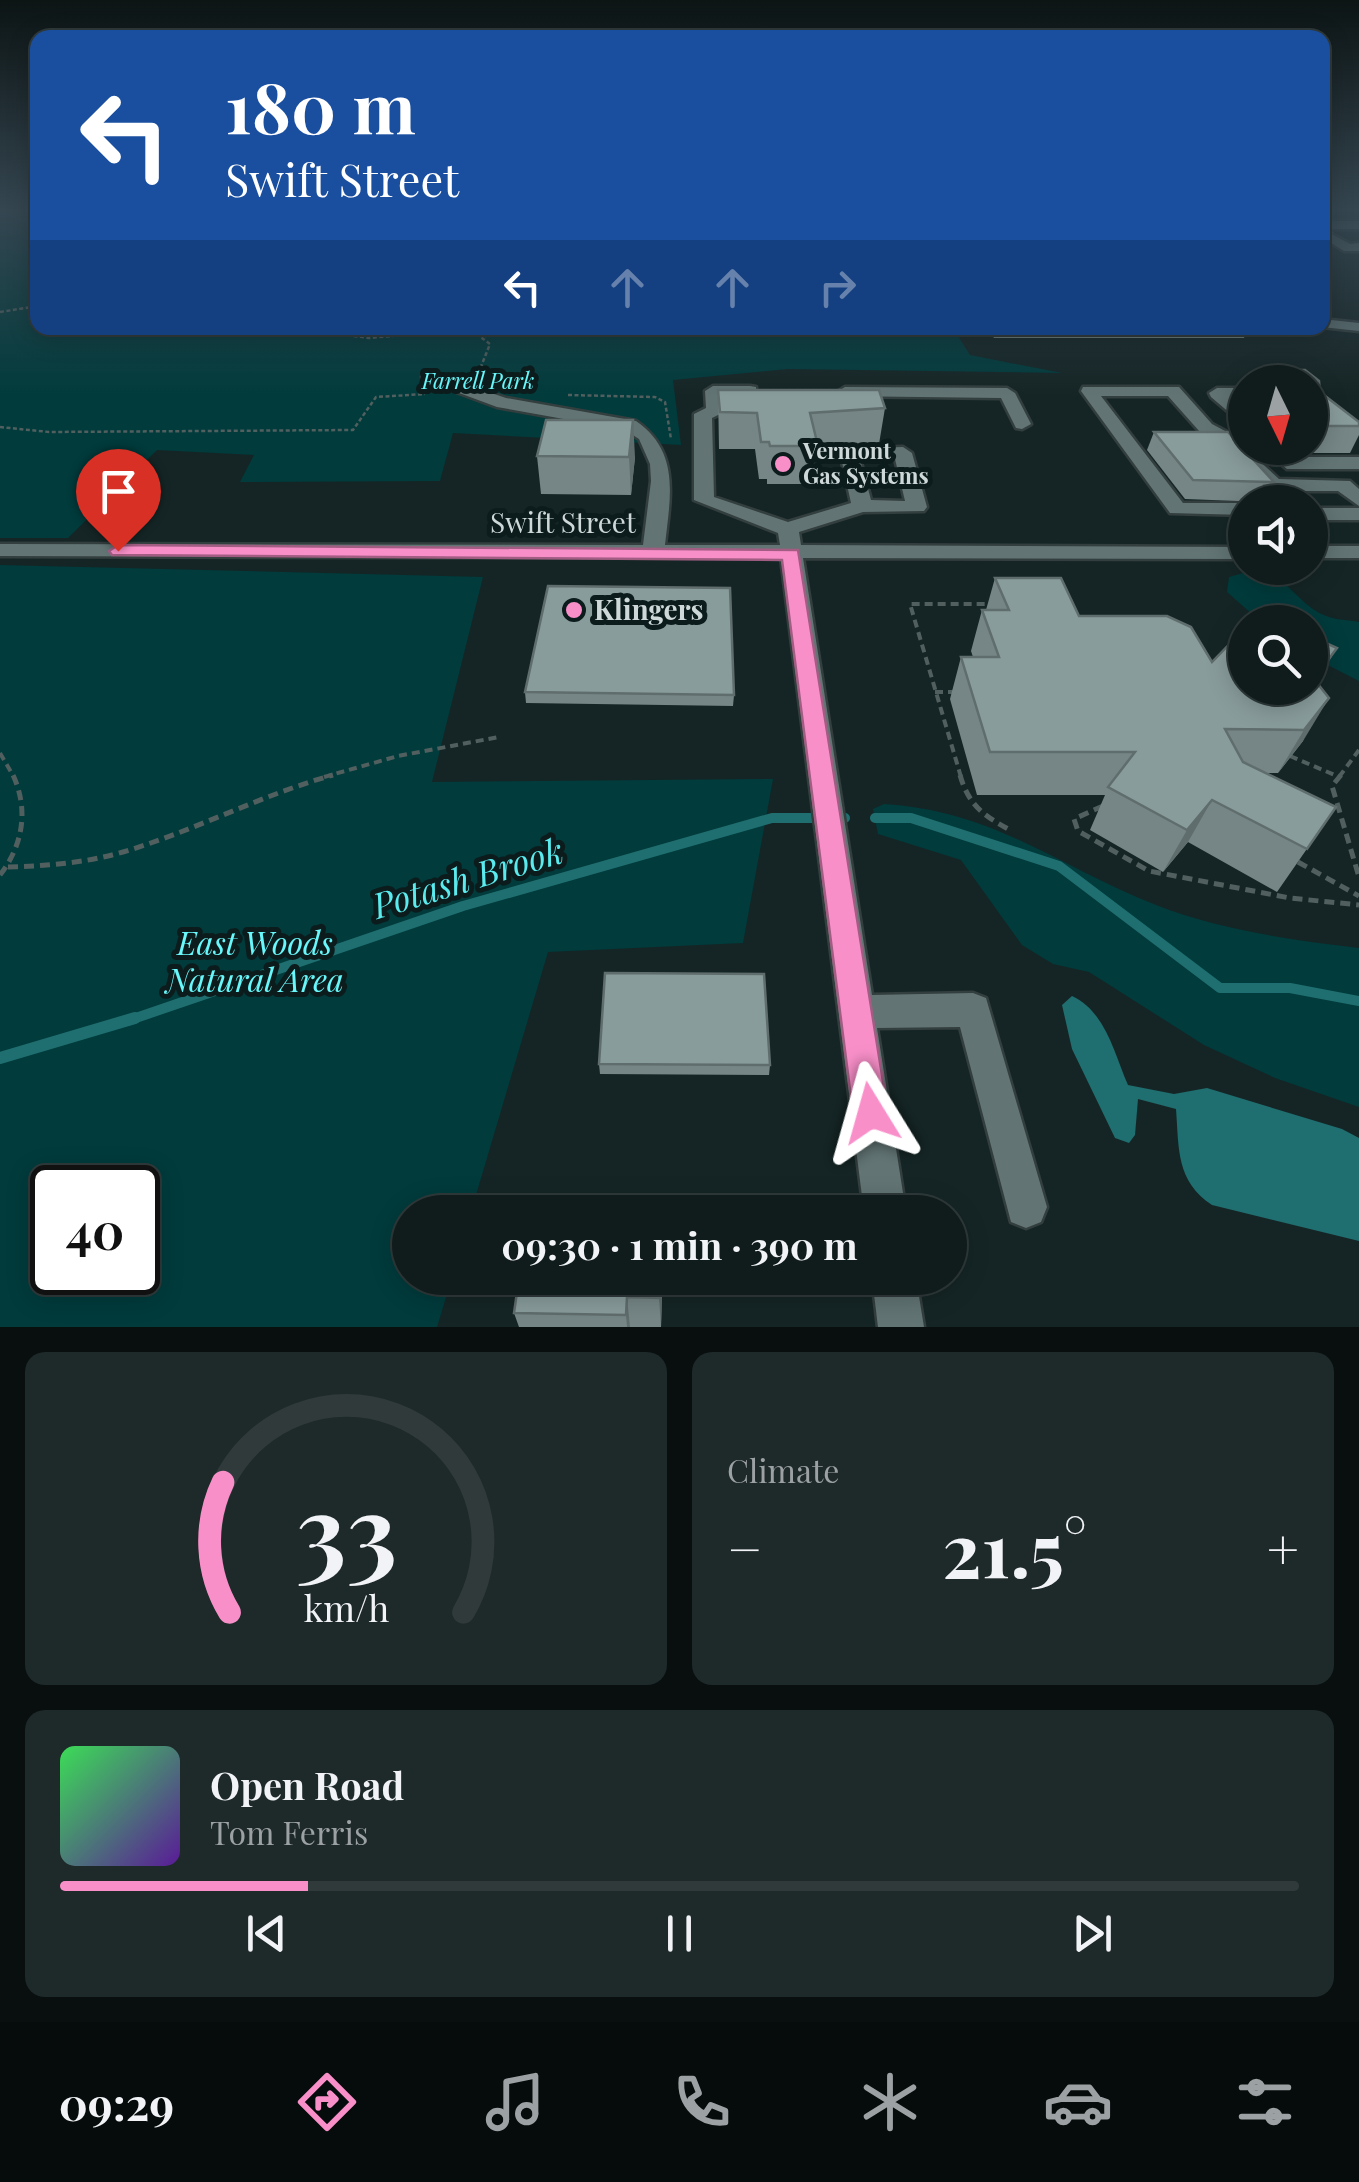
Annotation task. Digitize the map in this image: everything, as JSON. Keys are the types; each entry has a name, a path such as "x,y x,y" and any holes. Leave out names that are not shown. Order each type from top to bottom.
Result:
{"street":[{"path":"1330,324 1359,327"},
{"path":"430,377 460,392 506,405 630,425 646,433 661,458 654,553"},
{"path":"772,391 713,391 715,412 703,414 704,500 790,541"},
{"path":"1228,509 1177,509 1089,391 1173,391 1206,428 1236,444 1273,485"},
{"path":"831,392 1007,393 1022,424"},
{"path":"1228,393 1217,393 1228,404"},
{"path":"1328,464 1359,464"},
{"path":"1328,485 1344,485 1359,500"},
{"path":"790,541 862,506"},
{"path":"1328,514 1359,514"},
{"path":"790,541 883,1195"},
{"name":"Swift Street","path":"0,550 654,553 790,541 1228,553"},
{"path":"1328,544 1335,552"},
{"path":"1328,552 1359,552"},
{"path":"856,1012 973,1010 1026,1207"},
{"path":"896,1295 901,1327"}],"path":[{"path":"0,312 30,307"},
{"path":"345,335 404,335"},
{"path":"0,427 50,432 353,430 376,397 460,392"},
{"path":"1005,604 910,604 966,796 980,814 1012,831"},
{"path":"935,692 968,692"},
{"path":"8,866 54,866 123,852 286,788 398,756 499,737"},
{"path":"1359,750 1332,786 1359,877"},
{"path":"0,753 18,776 25,820 8,866 0,875"},
{"path":"1290,756 1337,776"},
{"path":"1108,805 1080,814 1074,825 1149,871 1290,898 1359,905"},
{"path":"1298,862 1359,896"}],"green space":[{"name":"Farrell Park","path":"0,273 30,273 30,335 957,335 970,355 1062,373 788,369 673,380 681,445 453,433 440,481 240,482 254,455 157,450 68,538 0,538"},
{"name":"East Woods Natural Area","path":"0,565 483,577 432,782 773,779 743,943 548,952 476,1195 392,1195 392,1295 447,1295 437,1327 0,1327"},
{"path":"1228,584 1285,585 1309,605 1242,605 1227,592"},
{"path":"1328,616 1359,622 1359,681 1328,665"},
{"path":"884,804 960,817 993,829 1180,914 1256,933 1359,948 1359,1107 1275,1078 1204,1045 1089,972 1053,964 1022,945 961,860 878,834 873,809"}],"shaded area":[{"path":"1072,996 1084,1003 1101,1023 1128,1085 1174,1094 1207,1088 1342,1129 1359,1138 1359,1241 1212,1205 1200,1196 1186,1175 1179,1151 1176,1109 1138,1099 1135,1135 1129,1143 1115,1138 1072,1049 1062,1005"}],"building":[{"path":"718,390 879,390 885,408 810,413 817,442 808,442 809,446 770,446 769,442 761,442 757,413 720,412"},
{"path":"1328,398 1359,422 1359,426 1328,426"},
{"path":"546,420 633,420 629,457 537,456"},
{"path":"1154,432 1228,432 1228,465 1258,465 1274,482 1193,480"},
{"path":"995,578 1061,578 1079,616 1167,616 1191,627 1212,662 1228,646 1228,705 1324,705 1304,730 1225,729 1243,762 1336,807 1307,849 1212,800 1187,830 1108,787 1135,752 990,752 961,657 999,657 982,610 1009,610"},
{"path":"548,586 730,588 734,695 525,692"},
{"path":"1328,644 1337,648 1328,660"},
{"path":"605,973 764,974 770,1065 599,1064"},
{"path":"517,1295 659,1295 627,1297 626,1315 514,1313"}],"waterway":[{"name":"Potash Brook","path":"127,1021 463,906 772,818 845,818"},
{"name":"Potash Brook","path":"875,818 911,818 1059,866 1220,988 1290,988 1359,1001"},
{"name":"Potash Brook","path":"0,1058 135,1018"}],"place":[{"name":"Vermont Gas Systems","path":"783,464"},
{"name":"Klingers","path":"574,610"}],"route":[{"path":"118,551 792,554 871,1113"}]}
